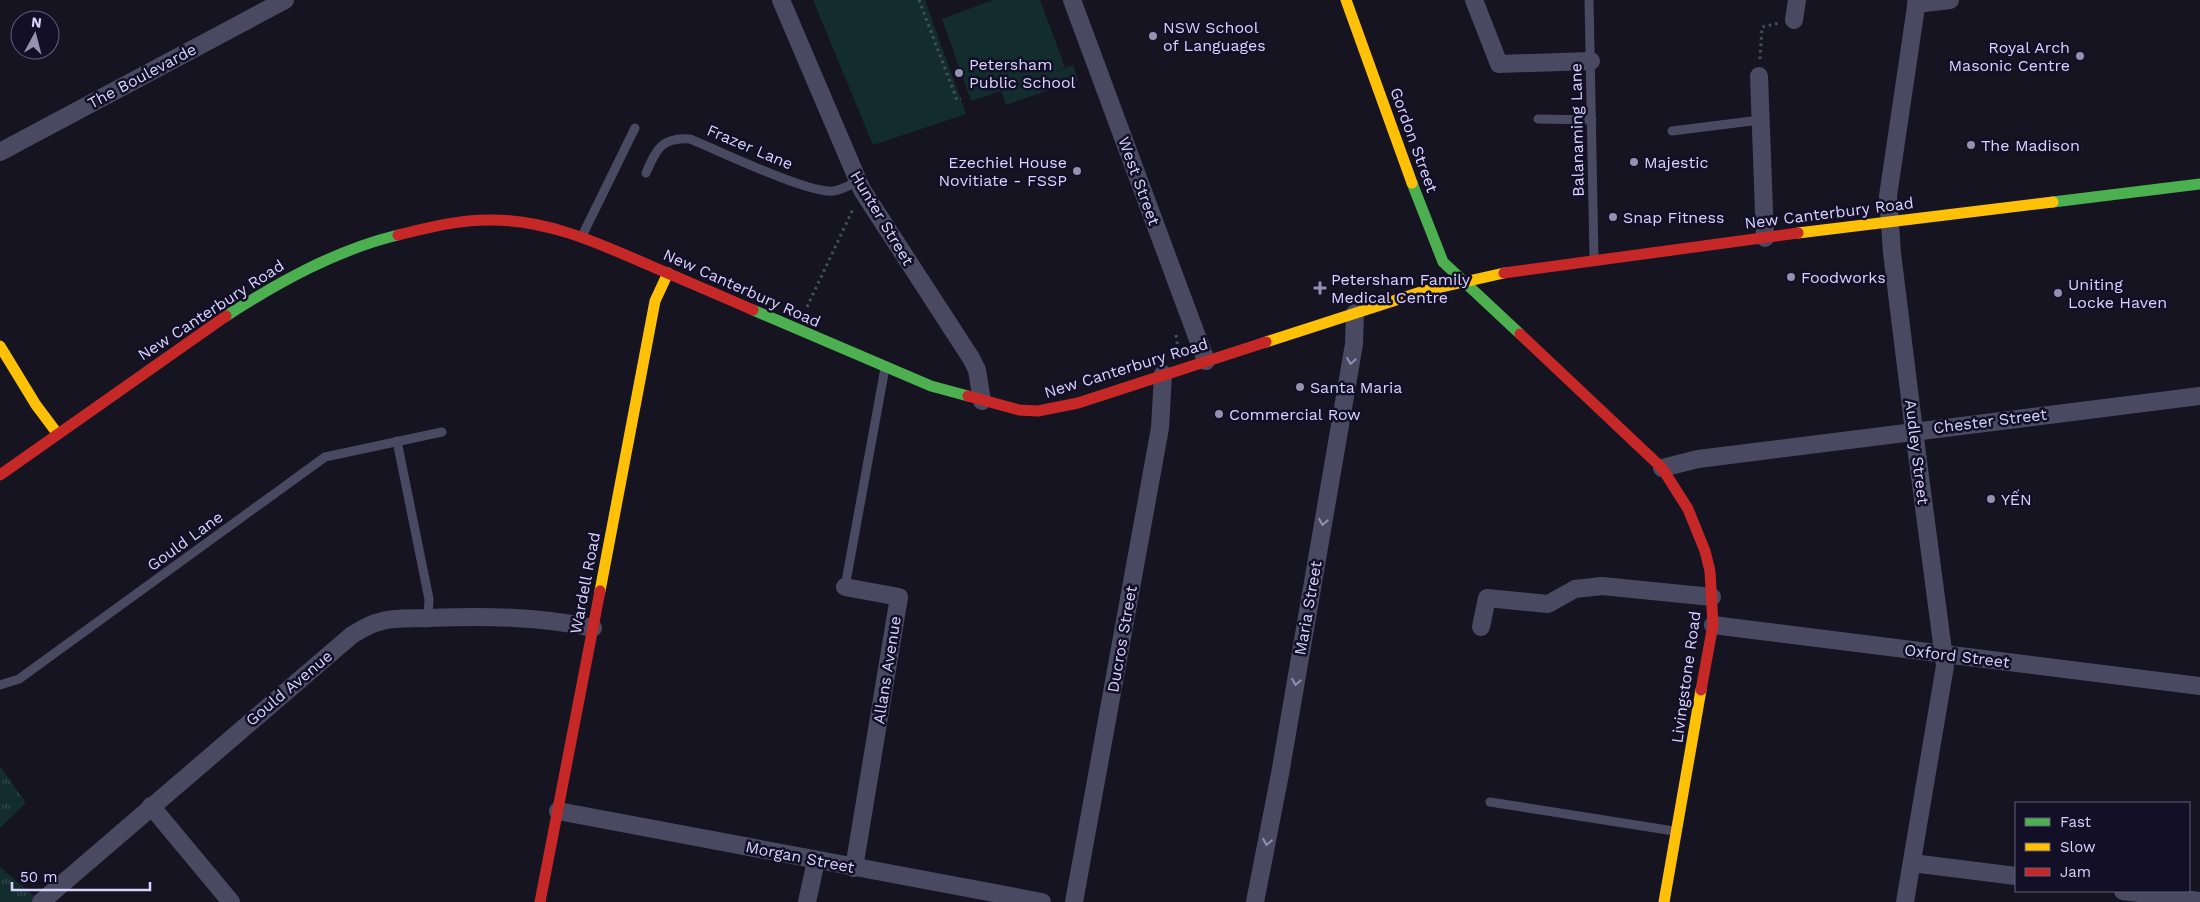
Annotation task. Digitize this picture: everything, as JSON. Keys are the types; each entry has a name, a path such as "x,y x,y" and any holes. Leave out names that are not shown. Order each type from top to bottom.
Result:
{"main road":[{"name":"Gordon Street","path":"1346,0 1438,250 1444,262 1465,282"},
{"name":"New Canterbury Road","path":"0,475 57,433 238,308 276,284 348,250 396,234 463,222 496,220 522,222 581,236 885,368 931,386 1019,410 1038,411 1058,408 1424,291 1503,274 1594,260 2200,184"},
{"name":"Wardell Road","path":"540,902 655,301 668,273"},
{"name":"Livingstone Road","path":"1465,282 1662,468 1688,509 1705,550 1712,597 1713,626 1664,902"},
{"path":"0,346 36,404 57,433"}],"street":[{"name":"The Boulevarde","path":"0,152 285,0"},
{"name":"Hunter Street","path":"781,0 860,186 971,358 977,370 982,401"},
{"name":"West Street","path":"1072,0 1206,361"},
{"path":"1474,0 1498,64 1591,61"},
{"path":"1794,20 1797,0"},
{"path":"1917,2 1950,0"},
{"name":"Audley Street","path":"1905,902 1945,666 1914,431 1890,222 1889,190 1917,2"},
{"path":"1759,76 1765,238"},
{"name":"Maria Street","path":"1255,902 1280,774 1354,344 1355,313"},
{"name":"Ducros Street","path":"1074,902 1160,428 1163,374"},
{"name":"Chester Street","path":"1662,468 1698,458 2200,396"},
{"path":"1481,627 1487,598 1548,604 1575,588 1602,586 1712,597"},
{"name":"Allans Avenue","path":"845,587 899,597 854,868"},
{"name":"Gould Avenue","path":"41,902 352,635 368,625 381,621 473,616 551,620 593,628"},
{"name":"Oxford Street","path":"1713,626 2200,686"},
{"path":"151,806 231,902"},
{"name":"Morgan Street","path":"558,811 854,868 953,894 1042,902"},
{"path":"807,902 816,861"},
{"path":"1912,863 2015,876"},
{"path":"2131,892 2200,901"}],"lane":[{"name":"Balanaming Lane","path":"1589,0 1594,260"},
{"path":"1538,120 1592,120"},
{"path":"1672,131 1760,120"},
{"path":"581,236 634,128"},
{"name":"Frazer Lane","path":"646,173 656,151 662,144 679,138 690,139 811,188 832,191 860,186"},
{"name":"Allans Avenue","path":"845,587 885,368"},
{"name":"Gould Lane","path":"0,685 19,679 325,457 442,432"},
{"path":"396,441 429,599 428,618"},
{"path":"1490,802 1676,832"}],"path":[{"path":"920,0 957,100 960,99"},
{"path":"1759,76 1762,27 1794,20"},
{"path":"807,307 860,186"}],"green space":[{"path":"813,0 925,0 966,114 873,145"},
{"path":"993,0 1040,0 1065,67 1055,72 1073,65 1078,80 1006,105 1001,91 971,101 942,19"},
{"path":"0,766 26,803 0,828"},
{"path":"0,867 41,902 0,902"}],"traffic: fast":[{"path":"1412,183 1443,262 1520,334"},
{"path":"2053,202 2200,184"},
{"path":"226,316 287,279 330,258 375,241 398,235"},
{"path":"753,310 931,386 968,396"}],"traffic: slow":[{"path":"1346,0 1412,183"},
{"path":"1798,233 2053,202"},
{"path":"600,591 655,301 668,273"},
{"path":"1266,342 1424,291 1504,273"},
{"path":"0,346 36,405 57,433"},
{"path":"1664,902 1701,690"}],"traffic: jam":[{"path":"398,235 442,225 476,220 509,221 549,227 587,239 753,310"},
{"path":"1504,273 1798,233"},
{"path":"0,475 226,316"},
{"path":"1520,334 1662,468 1688,509 1705,551 1710,571 1713,625 1701,690"},
{"path":"968,396 1019,410 1038,411 1078,403 1266,342"},
{"path":"540,902 600,591"}],"place":[{"name":"NSW School of Languages","path":"1153,36"},
{"name":"Royal Arch Masonic Centre","path":"2080,56"},
{"name":"Petersham Public School","path":"959,73"},
{"name":"The Madison","path":"1971,145"},
{"name":"Majestic","path":"1634,162"},
{"name":"Ezechiel House Novitiate - FSSP","path":"1077,171"},
{"name":"Snap Fitness","path":"1613,217"},
{"name":"Foodworks","path":"1791,277"},
{"name":"Petersham Family Medical Centre","path":"1320,288"},
{"name":"Uniting Locke Haven","path":"2058,293"},
{"name":"Santa Maria","path":"1300,387"},
{"name":"Commercial Row","path":"1219,414"},
{"name":"YẾN","path":"1991,499"}]}
